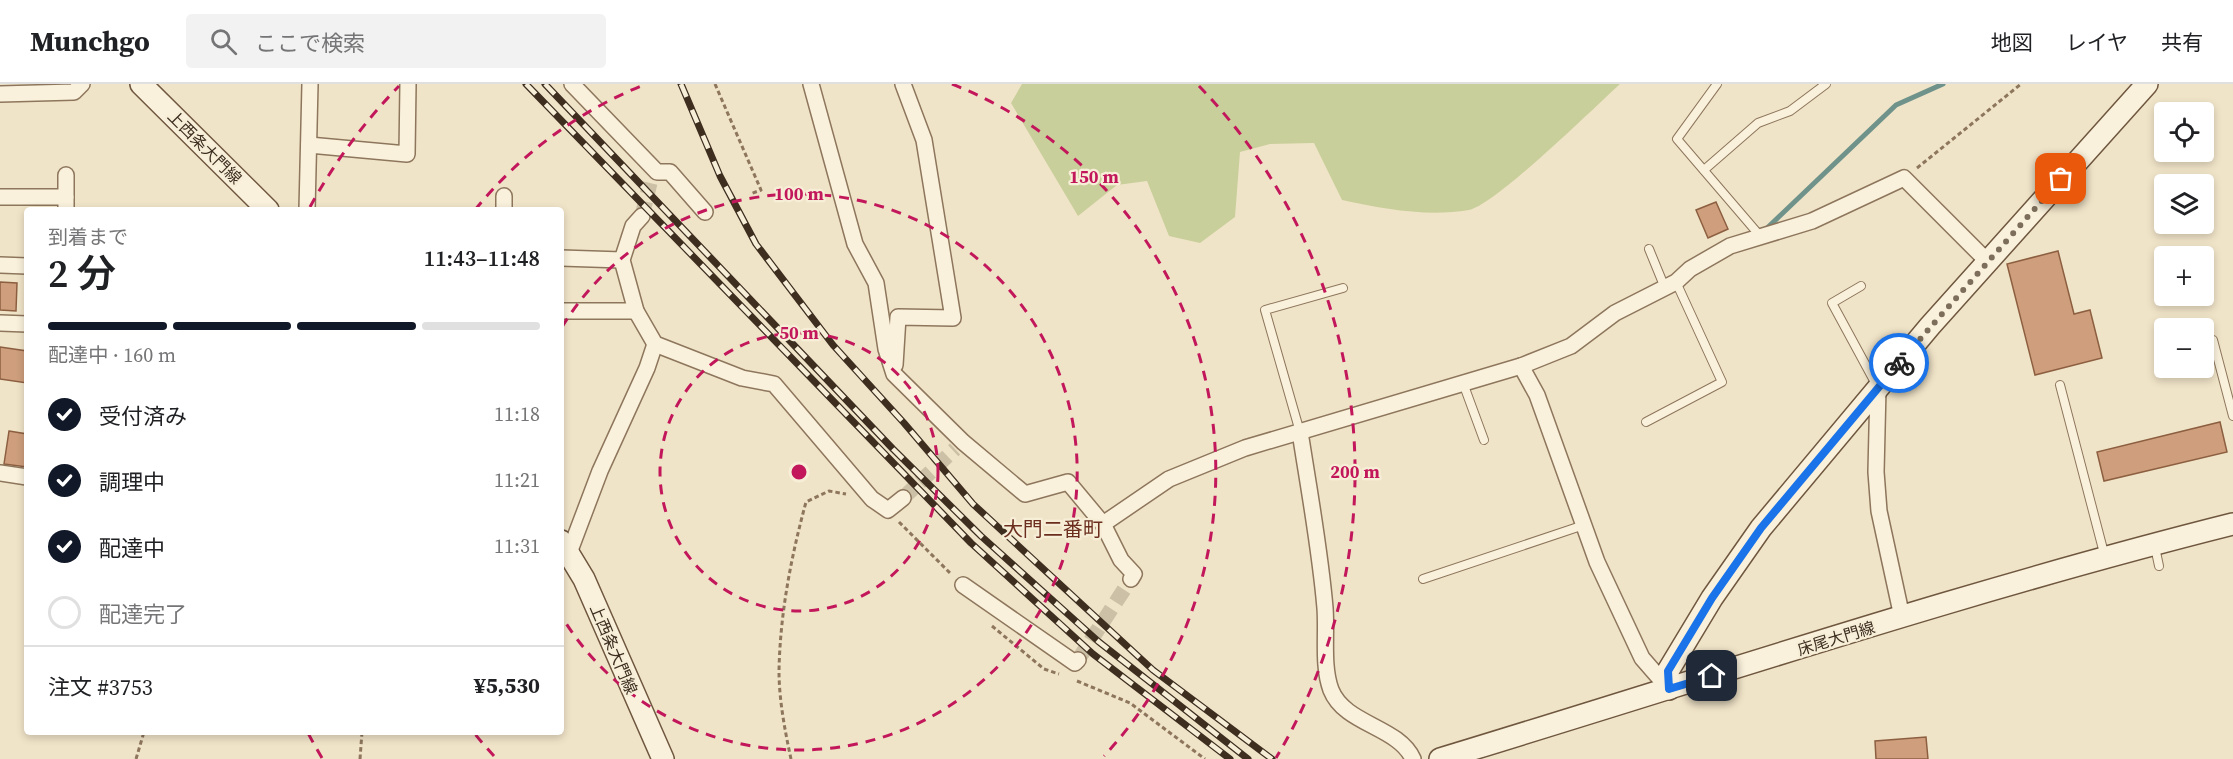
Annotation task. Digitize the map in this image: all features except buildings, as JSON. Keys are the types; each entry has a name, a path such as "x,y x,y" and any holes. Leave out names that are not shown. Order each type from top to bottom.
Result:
{"main road":[{"name":"上西条大門線","path":"141,84 265,207"},
{"path":"1669,689 1668,671 1712,598 1761,528 1878,388 2147,84"},
{"name":"床尾大門線","path":"1440,759 1902,617 2154,544 2233,524"},
{"name":"上西条大門線","path":"565,547 584,579 663,759"}],"street":[{"path":"0,94 74,92 82,84"},
{"path":"307,207 310,84"},
{"path":"309,145 407,154 408,84"},
{"path":"572,84 654,177 670,172 705,212"},
{"path":"811,84 855,244 876,283 886,348 894,374 959,445 1025,494 1068,482 1103,524 1121,560 1134,574 1131,579"},
{"path":"894,374 898,317 953,318 924,140 903,84"},
{"path":"0,197 66,203 66,175"},
{"path":"1103,524 1168,479 1245,448 1521,366 1571,346 1615,313 1671,285 1690,269 1730,246 1812,221 1904,178 1989,262"},
{"path":"642,216 633,226 622,260 636,311 655,344 742,378 774,384 872,499 888,510 903,498"},
{"path":"564,258 622,260"},
{"path":"0,265 24,266"},
{"path":"564,311 636,311"},
{"path":"0,323 24,324"},
{"path":"565,547 647,368 655,344"},
{"path":"1521,366 1537,395 1597,562 1642,658 1669,689"},
{"path":"1878,388 1876,472 1879,511 1902,617"},
{"path":"1300,432 1316,530 1325,609 1328,674 1332,691 1343,706 1407,747 1413,759"},
{"path":"0,473 24,477"},
{"path":"963,585 1075,663 1078,660"}],"lane":[{"path":"1717,84 1677,139 1762,238"},
{"path":"1704,170 1758,123 1790,111 1826,84"},
{"path":"1646,422 1722,382 1671,285 1649,249"},
{"path":"1861,286 1833,303 1878,388"},
{"path":"1300,432 1265,310 1343,288"},
{"path":"2214,344 2233,416"},
{"path":"1463,383 1484,440"},
{"path":"2061,385 2106,558"},
{"path":"1423,579 1584,525"},
{"path":"2154,544 2159,566"}],"path":[{"path":"715,84 760,190 750,194"},
{"path":"1904,178 2021,84"},
{"path":"791,759 779,673 785,603 794,546 806,502 829,491 872,499"},
{"path":"888,510 930,555 963,585"},
{"path":"136,759 143,735"},
{"path":"360,759 362,735"}],"green space":[{"path":"1022,84 1620,84 1522,174 1482,204 1469,210 1421,212 1342,200 1314,143 1270,144 1240,152 1235,217 1200,243 1169,236 1147,181 1117,185 1078,216 1011,103"}],"waterway":[{"path":"1765,230 1896,105 1943,84"}],"tunnel":[{"path":"642,216 650,183"},
{"path":"903,498 955,449"},
{"path":"1078,660 1131,579"}],"railway":[{"path":"526,84 971,543 1093,654 1230,759"},
{"path":"545,84 893,449 981,536 1099,642 1248,759"},
{"path":"681,84 720,176 756,244 833,345 973,504 1153,670 1272,759"}],"way so far":[{"path":"1899,363 2061,179"}],"district":[{"name":"大門二番町","path":"1053,529"}],"route":[{"path":"1712,676 1669,689 1668,671 1712,598 1761,528 1899,363"}]}
